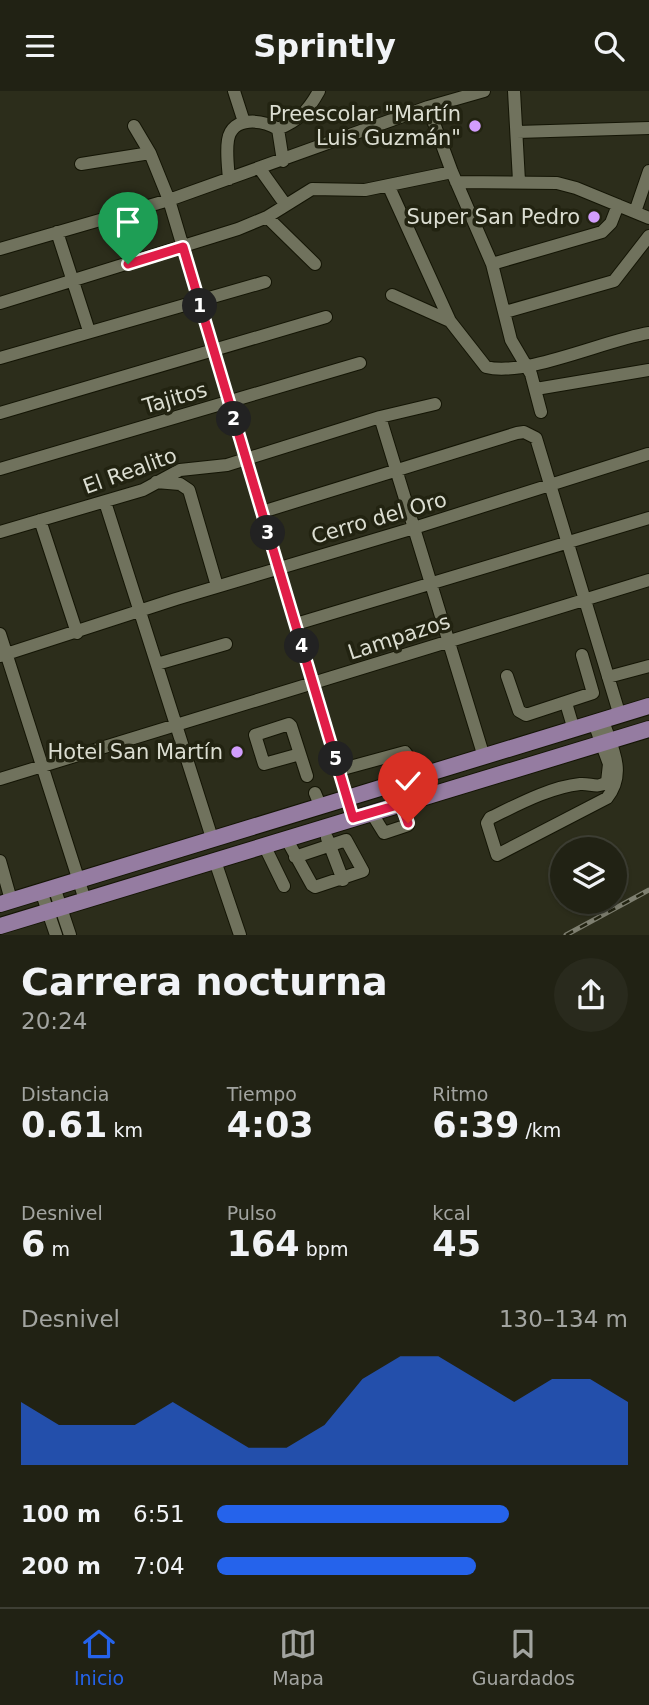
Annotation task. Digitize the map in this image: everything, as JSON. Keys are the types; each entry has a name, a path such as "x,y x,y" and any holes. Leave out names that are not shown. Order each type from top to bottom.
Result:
{"main road":[{"path":"5,902 212,838 317,799 347,797 649,706"},
{"path":"0,926 649,729"}],"street":[{"path":"234,91 244,122"},
{"path":"229,179 228,141 232,131 244,122 259,120 278,129 296,121 310,108 319,91"},
{"path":"0,249 169,200 284,161 428,107 484,91"},
{"path":"514,91 519,181"},
{"path":"428,107 454,177 492,264 511,340 526,365 536,389 541,412"},
{"path":"134,126 150,153 169,200 353,818"},
{"path":"517,132 649,128"},
{"path":"278,129 284,161"},
{"path":"81,164 150,153"},
{"path":"260,169 285,204"},
{"path":"635,212 649,171"},
{"path":"0,303 183,247 267,217 312,189 342,191 454,177 519,181 576,187 649,218"},
{"path":"389,187 450,321 486,367 502,370 526,365 649,333"},
{"path":"492,264 602,232 611,223 618,205"},
{"path":"267,217 316,264"},
{"path":"57,232 89,331"},
{"path":"505,313 614,281 649,236"},
{"path":"0,358 198,299 265,282"},
{"path":"392,295 450,321"},
{"path":"0,413 326,317"},
{"name":"Tajitos","path":"0,469 360,363"},
{"path":"536,389 649,370"},
{"name":"El Realito","path":"0,532 144,490 180,470 214,468 380,417 435,404"},
{"path":"380,417 484,757"},
{"path":"262,512 517,433 524,432 536,438 620,716"},
{"name":"Cerro del Oro","path":"3,655 217,586 414,528 648,454"},
{"path":"156,482 180,484 189,490 217,586"},
{"path":"105,502 212,838"},
{"path":"296,625 649,518"},
{"path":"40,520 78,633"},
{"name":"Lampazos","path":"0,779 649,580"},
{"path":"0,634 3,655 85,900"},
{"path":"157,664 226,644"},
{"path":"507,676 521,713 566,703 593,693 582,655"},
{"path":"608,677 649,666"},
{"path":"566,703 574,730"},
{"path":"599,722 618,769 617,780 607,798 497,855 487,823 490,818 522,802 583,783 595,786 607,782 609,764 606,743"},
{"path":"339,770 405,752 422,775"},
{"path":"300,754 307,776"},
{"path":"583,783 590,807"},
{"path":"371,812 384,833 389,834 408,825 401,804"},
{"path":"323,826 343,880"},
{"path":"286,838 295,857 312,885 343,880 360,873 363,867 348,841 329,844 295,857"},
{"path":"264,845 284,886"},
{"path":"0,860 5,902"},
{"path":"215,861 240,935"},
{"path":"47,889 54,909 70,935"},
{"path":"54,909 56,935"}],"railway":[{"path":"566,935 649,890"}],"place":[{"name":"Preescolar \"Martín Luis Guzmán\"","path":"475,126"},
{"name":"Super San Pedro","path":"594,217"},
{"name":"Hotel San Martín","path":"237,752"}],"route":[{"path":"128,264 183,247 353,818 401,804 408,823"}]}
